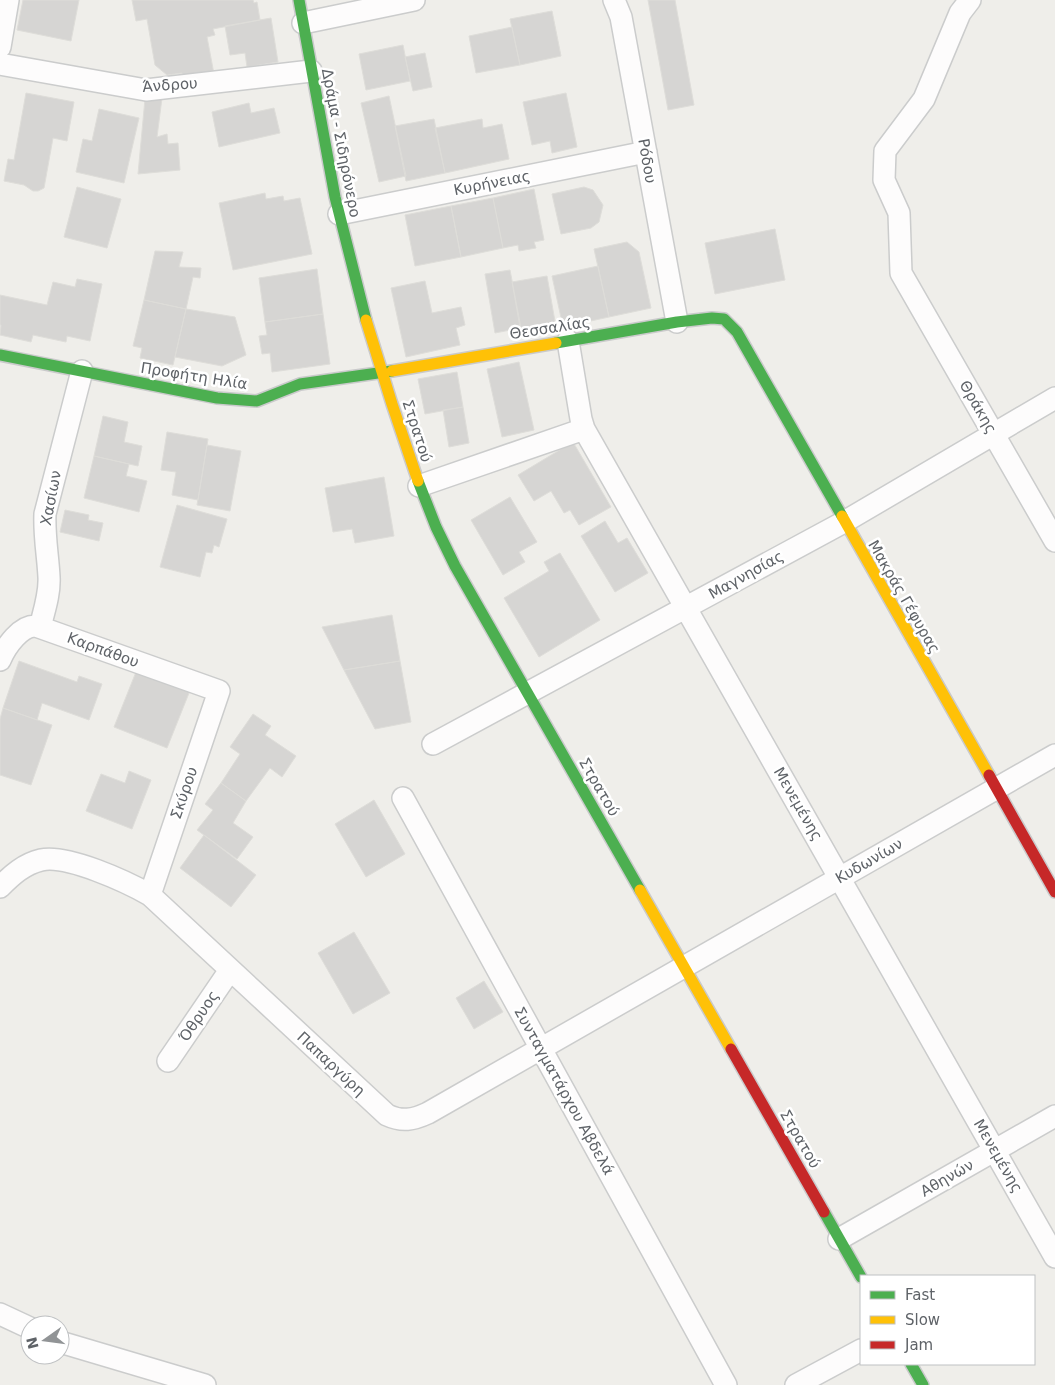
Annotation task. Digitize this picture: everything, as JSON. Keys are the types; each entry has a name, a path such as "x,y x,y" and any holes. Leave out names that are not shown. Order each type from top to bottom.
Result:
{"street":[{"path":"0,47 8,0"},
{"name":"Δράμα - Σιδηρόνερο","path":"299,0 339,214 358,291"},
{"path":"303,23 414,0"},
{"name":"Ρόδου","path":"614,0 621,17 677,322"},
{"name":"Θράκης","path":"970,0 960,13 924,99 885,151 884,180 900,213 901,273 1055,541"},
{"name":"Άνδρου","path":"0,64 146,90 311,71"},
{"name":"Κυρήνειας","path":"339,214 646,152"},
{"name":"Στρατού","path":"358,291 382,373 419,486 432,519 451,558 860,1275"},
{"name":"Θεσσαλίας","path":"382,373 677,322 712,318 724,319"},
{"name":"Μακράς Γέφυρας","path":"724,319 737,332 1055,892"},
{"name":"Μενεμένης","path":"568,341 584,428 1055,1256"},
{"name":"Προφήτη Ηλία","path":"0,355 217,398 257,402 300,384 382,373"},
{"name":"Χασίων","path":"40,628 48,595 49,578 44,514 82,371"},
{"name":"Μαγνησίας","path":"433,744 844,522 1055,398"},
{"path":"419,486 584,428"},
{"path":"0,660 21,630 29,626 40,628"},
{"name":"Καρπάθου","path":"40,628 219,691"},
{"name":"Σκύρου","path":"150,895 219,691"},
{"name":"Κυδωνίων","path":"684,966 1055,754"},
{"name":"Συνταγματάρχου Αβδελά","path":"402,798 726,1385"},
{"name":"Παπαργύρη","path":"0,887 22,867 51,859 109,875 150,895 387,1115 396,1120 406,1121 428,1113 684,966"},
{"name":"Όθρυος","path":"168,1061 230,970"},
{"name":"Αθηνών","path":"840,1239 1055,1116"},
{"path":"0,1314 20,1323"},
{"path":"70,1345 205,1385"},
{"path":"796,1385 860,1351"},
{"path":"911,1365 923,1385"}],"building":[{"path":"23,0 79,0 71,41 17,30"},
{"path":"132,0 253,0 254,3 257,2 260,20 213,29 215,35 207,37 214,74 183,79 182,73 167,75 155,65 147,19 136,21"},
{"path":"648,0 675,0 694,105 668,110"},
{"path":"552,11 561,56 520,65 510,19"},
{"path":"271,18 278,62 247,67 245,53 230,55 225,26"},
{"path":"512,27 520,65 476,73 469,36"},
{"path":"403,45 410,81 366,90 359,54"},
{"path":"425,53 432,87 413,91 405,57"},
{"path":"26,93 74,102 67,141 53,138 44,188 38,191 33,191 24,185 4,181 8,159 14,160"},
{"path":"566,93 577,147 552,153 550,141 532,145 523,102"},
{"path":"389,96 406,176 379,182 361,103"},
{"path":"162,98 157,137 167,134 168,144 178,143 180,170 138,174 145,99"},
{"path":"249,103 251,113 274,108 280,133 219,147 212,112"},
{"path":"99,109 139,118 124,183 76,172 83,139 92,141"},
{"path":"434,119 445,173 406,181 395,126"},
{"path":"482,119 483,128 502,124 509,159 445,173 435,128"},
{"path":"77,187 121,199 107,248 64,237"},
{"path":"584,187 593,190 603,205 599,222 591,228 561,234 552,194"},
{"path":"534,189 544,240 534,242 536,248 519,251 518,245 503,248 493,198"},
{"path":"265,193 266,199 283,196 284,201 300,198 312,254 233,270 219,203"},
{"path":"493,198 503,248 461,257 451,206"},
{"path":"451,206 461,257 415,266 405,215"},
{"path":"775,229 785,280 715,294 705,243"},
{"path":"627,242 639,252 651,308 609,317 594,249"},
{"path":"155,251 183,252 179,267 201,268 200,278 193,277 186,309 144,300"},
{"path":"598,266 609,317 563,327 552,276"},
{"path":"317,269 323,314 265,322 259,278"},
{"path":"510,270 521,328 495,333 485,274"},
{"path":"547,276 556,327 521,333 512,282"},
{"path":"77,279 102,284 90,341 67,336 66,342 33,335 31,342 0,335 0,295 47,305 53,282 75,287"},
{"path":"425,281 432,313 461,307 465,325 456,328 460,345 406,357 391,288"},
{"path":"144,300 186,309 173,365 140,358 142,348 133,346"},
{"path":"186,309 235,317 246,355 222,366 175,357"},
{"path":"323,314 330,364 272,372 270,353 262,354 259,336 267,335 265,322"},
{"path":"519,362 534,430 502,437 487,369"},
{"path":"457,372 463,407 425,414 418,379"},
{"path":"463,407 469,443 449,447 443,410"},
{"path":"103,416 128,422 124,442 142,446 138,466 94,456"},
{"path":"167,432 208,439 198,500 172,495 176,472 161,470"},
{"path":"573,442 611,507 579,525 570,510 564,513 551,491 534,501 518,475"},
{"path":"207,445 241,451 230,511 197,505"},
{"path":"94,456 129,464 126,476 147,481 139,512 84,498"},
{"path":"384,477 394,536 355,543 352,529 333,532 325,488"},
{"path":"510,497 537,542 519,552 525,562 503,575 471,520"},
{"path":"177,505 227,519 219,547 214,545 212,553 206,552 200,577 160,567"},
{"path":"65,510 89,515 88,520 103,523 99,541 60,532"},
{"path":"605,521 618,543 627,538 648,573 615,592 581,536"},
{"path":"560,553 600,620 539,657 504,598 549,571 544,562"},
{"path":"392,615 400,661 344,670 322,627"},
{"path":"19,661 77,682 79,676 102,684 89,720 42,703 37,720 3,708"},
{"path":"400,661 411,722 375,729 344,670"},
{"path":"138,667 191,688 167,748 114,727"},
{"path":"3,708 52,725 31,785 0,775 0,719"},
{"path":"253,714 271,726 265,735 296,756 282,777 270,768 246,801 221,783 240,754 230,747"},
{"path":"129,771 151,780 132,829 86,811 101,774 125,783"},
{"path":"221,783 246,801 233,823 253,837 237,859 197,830 213,810 205,804"},
{"path":"374,800 405,854 366,877 335,824"},
{"path":"204,835 256,875 231,907 180,868"},
{"path":"354,932 390,993 353,1014 318,953"},
{"path":"484,981 503,1012 474,1029 456,998"}],"traffic: fast":[{"path":"299,0 335,197 366,320"},
{"path":"556,343 677,322 712,318 724,319 737,332 842,516"},
{"path":"0,355 217,398 257,401 300,384 392,371"},
{"path":"418,481 436,527 455,566 640,890"},
{"path":"824,1212 860,1275"},
{"path":"912,1365 923,1385"}],"traffic: slow":[{"path":"366,320 418,481"},
{"path":"392,371 556,343"},
{"path":"842,516 989,775"},
{"path":"640,890 731,1049"}],"traffic: jam":[{"path":"989,775 1055,892"},
{"path":"731,1049 824,1212"}]}
